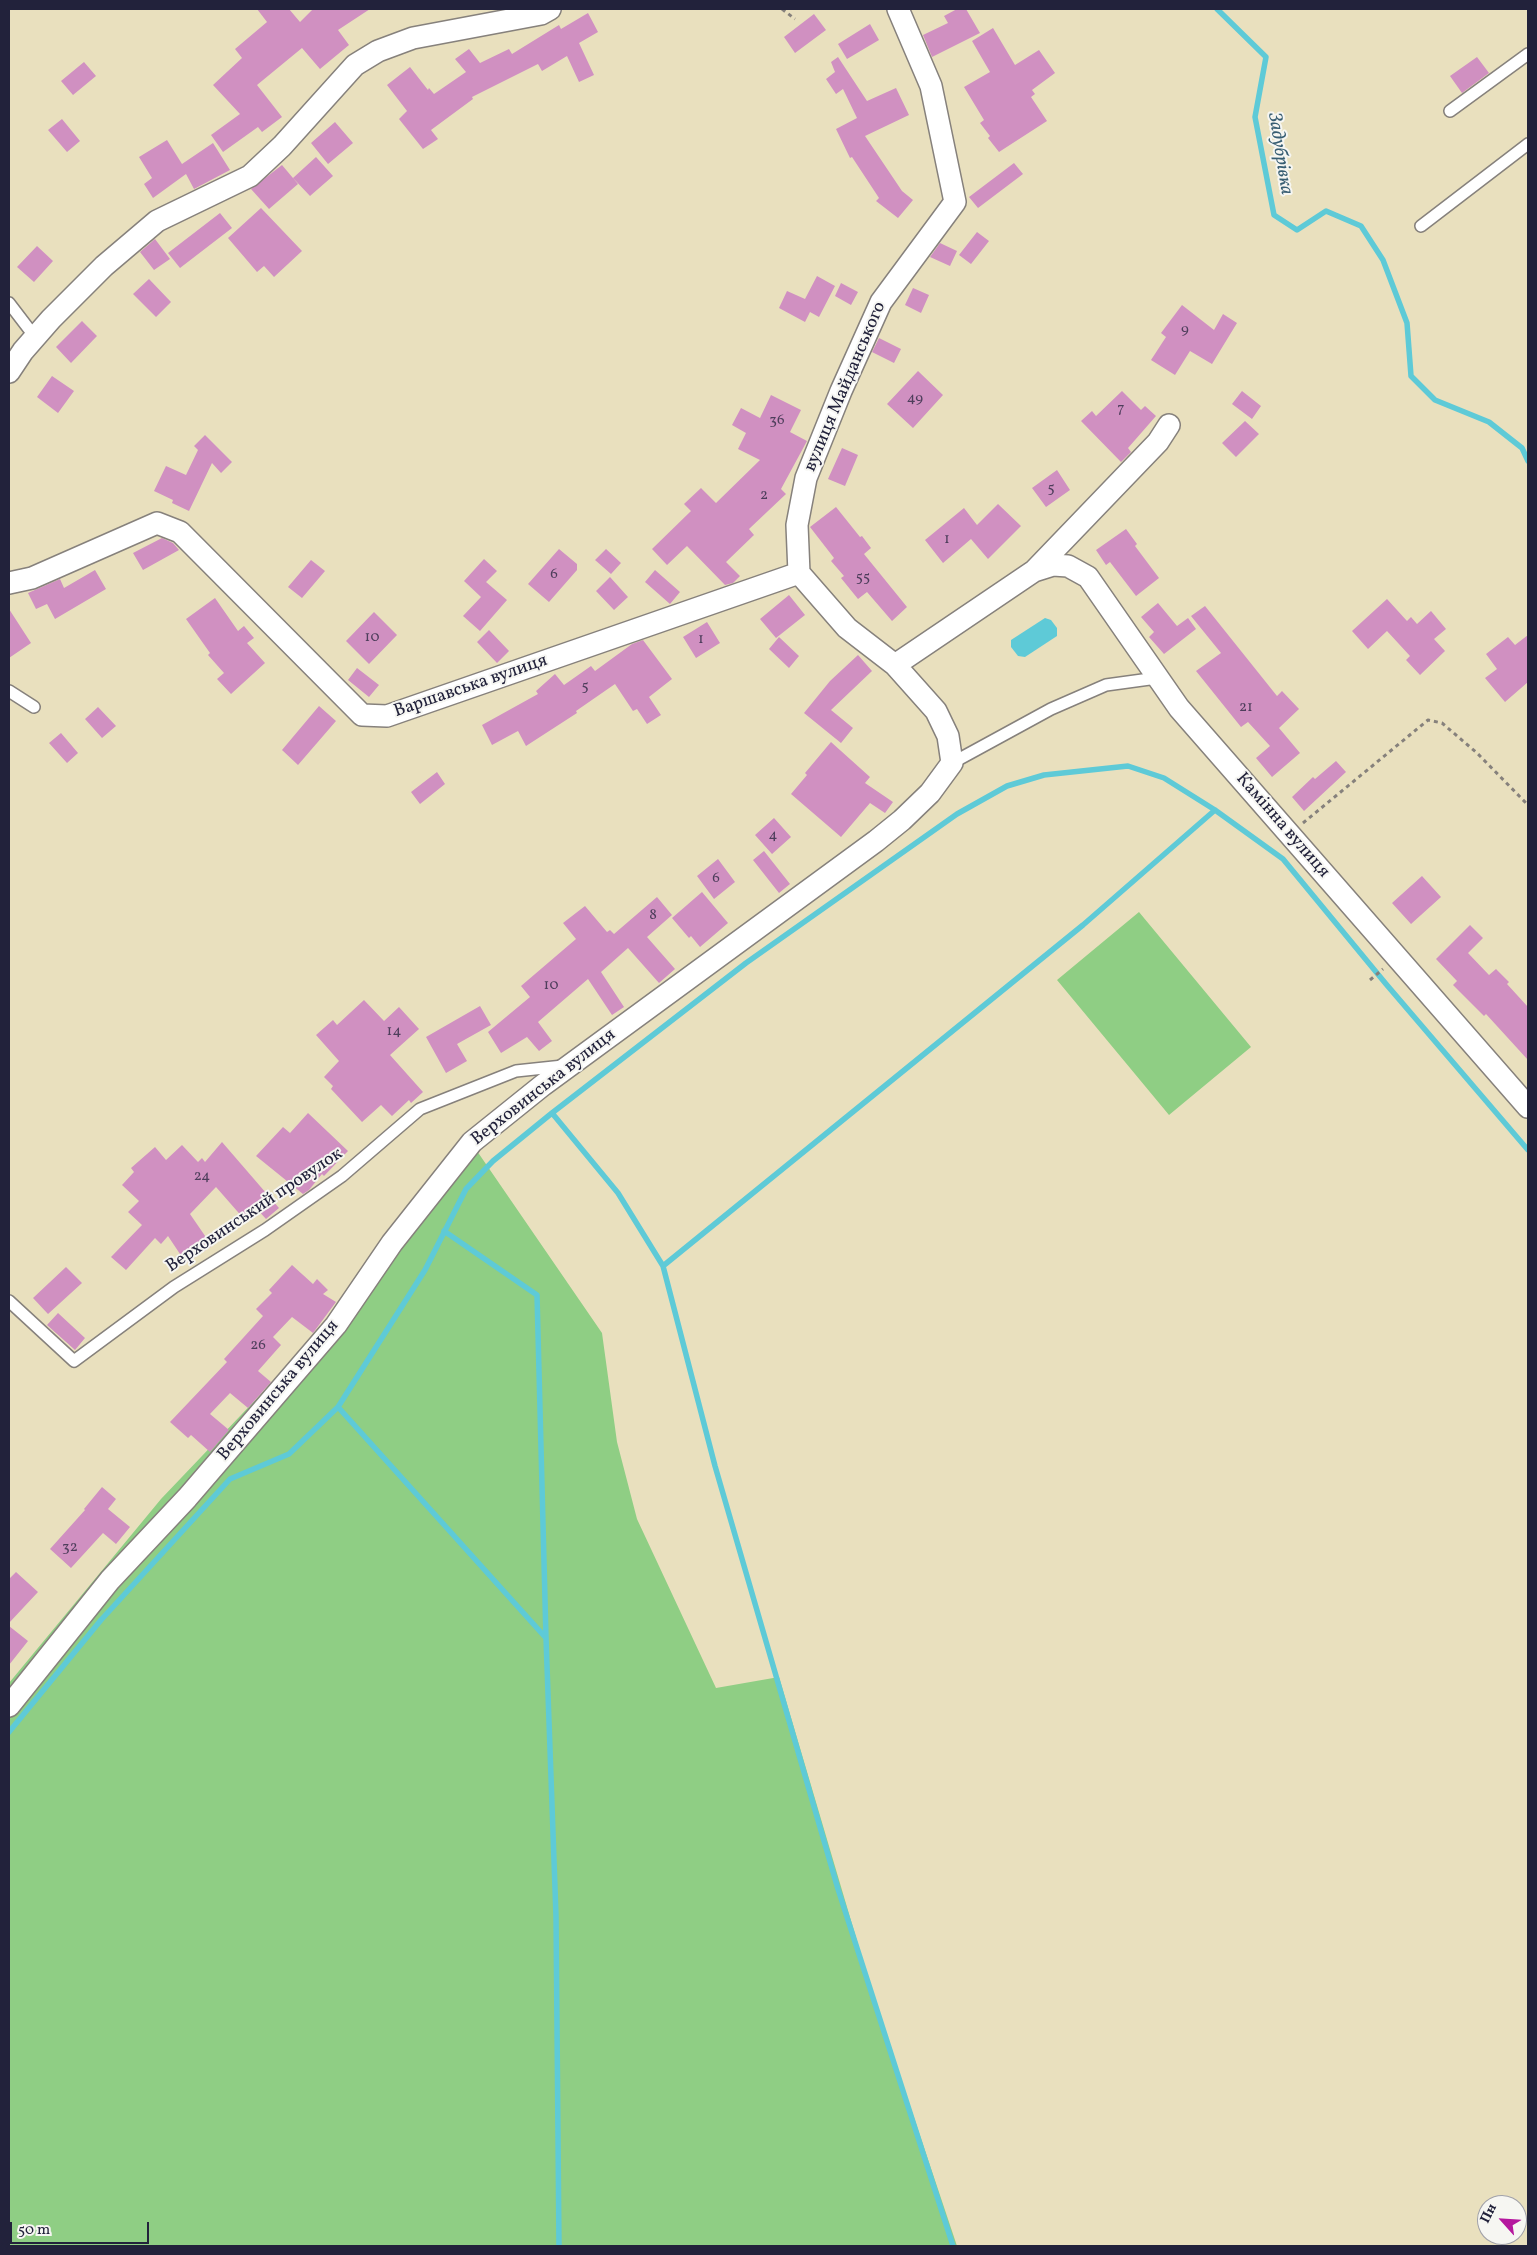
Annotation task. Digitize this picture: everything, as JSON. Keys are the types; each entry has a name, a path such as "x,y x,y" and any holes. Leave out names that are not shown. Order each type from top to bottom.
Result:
{"street":[{"path":"9,372 35,337 104,266 157,221 250,176 282,146 355,65 378,51 413,38 541,14 550,9"},
{"name":"вулиця Майданського","path":"799,573 797,525 806,478 841,391 880,302 955,202 931,86 898,9"},
{"name":"Камінна вулиця","path":"895,665 1034,571 1158,442 1169,425"},
{"name":"Варшавська вулиця","path":"9,583 32,578 157,523 180,532 362,715 388,716 799,573"},
{"name":"Камінна вулиця","path":"1034,571 1053,565 1068,566 1088,577 1179,708 1528,1106"},
{"path":"799,573 847,628 895,665 936,711 948,736 952,763"},
{"name":"Верховинська вулиця","path":"9,1706 110,1580 193,1491 336,1325 392,1243 472,1142 571,1065 876,841 902,820 930,793 952,763"}],"lane":[{"path":"1450,111 1528,54"},
{"path":"1421,226 1528,144"},
{"path":"9,303 35,337"},
{"path":"952,763 1051,709 1106,685 1157,678"},
{"path":"9,691 34,707"},
{"name":"Верховинський провулок","path":"9,1301 74,1361 174,1287 265,1230 342,1176 420,1108 516,1071 571,1065"}],"path":[{"path":"782,9 795,19"},
{"path":"1289,834 1339,795 1428,720 1442,723 1477,753 1528,806"}],"green space":[{"path":"1139,912 1251,1047 1169,1115 1057,980"},
{"path":"466,1135 602,1333 617,1442 637,1519 716,1688 779,1677 873,1995 957,2246 9,2246 9,1683 161,1499 302,1351"}],"water":[{"path":"1045,618 1051,620 1057,628 1057,636 1025,657 1018,656 1011,647 1011,640"}],"building":[{"path":"257,9 289,9 300,22 313,9 370,9 338,30 349,45 320,69 302,48 257,85 282,117 262,132 258,127 223,152 211,135 240,114 213,85 242,58 235,49 267,22"},
{"path":"957,9 966,9 980,33 932,57 923,35 948,23 944,16"},
{"path":"588,13 598,32 579,43 594,75 579,82 567,56 542,71 538,64 472,97 473,99 431,130 438,139 423,149 399,119 407,111 387,85 410,67 428,90 429,88 434,94 466,72 455,59 469,49 480,63 509,49 512,54 559,25 561,29"},
{"path":"814,14 826,30 795,53 784,37"},
{"path":"870,24 879,40 847,59 838,44"},
{"path":"993,28 1015,65 1039,50 1055,73 1032,90 1035,94 1031,97 1047,121 999,152 988,138 990,136 980,123 984,120 964,87 990,72 972,41"},
{"path":"838,57 867,101 896,88 909,115 865,136 902,191 913,200 898,218 876,201 879,198 852,157 850,158 836,129 857,118 843,89 836,94 826,79 835,72 831,62"},
{"path":"1477,57 1489,73 1462,93 1450,76"},
{"path":"84,62 96,76 73,95 61,81"},
{"path":"62,119 80,141 67,152 48,130"},
{"path":"335,122 353,143 328,164 311,143"},
{"path":"167,140 182,164 213,143 230,170 194,189 186,174 153,198 144,184 152,178 139,157"},
{"path":"316,157 333,176 310,196 293,178"},
{"path":"1014,163 1023,174 978,208 969,197"},
{"path":"282,165 298,184 269,209 251,189"},
{"path":"261,208 302,251 274,277 264,266 257,272 228,238"},
{"path":"220,213 232,228 180,268 168,253"},
{"path":"977,232 989,241 971,264 959,255"},
{"path":"155,239 170,259 154,270 140,252"},
{"path":"940,243 957,251 950,266 930,257"},
{"path":"37,246 53,261 34,282 17,267"},
{"path":"817,276 835,286 819,317 810,312 805,322 779,308 787,291 805,299"},
{"path":"149,279 171,302 156,317 133,294"},
{"path":"841,283 858,292 851,305 835,296"},
{"path":"913,288 929,295 921,313 905,305"},
{"path":"1182,305 1214,330 1223,314 1237,323 1212,364 1190,351 1175,375 1151,360 1166,337 1161,333"},
{"path":"82,321 97,336 71,363 56,347"},
{"path":"879,338 901,349 894,363 872,352"},
{"path":"918,371 943,395 913,428 887,404"},
{"path":"52,376 74,391 58,413 37,397"},
{"path":"1122,391 1141,410 1145,406 1156,416 1128,448 1131,452 1121,462 1081,421 1092,411 1096,416"},
{"path":"1242,391 1261,406 1252,419 1232,404"},
{"path":"771,395 801,410 790,432 807,441 781,489 786,494 749,529 754,535 726,562 740,576 733,583 725,585 687,546 667,565 652,549 691,511 684,504 701,488 716,503 760,460 738,449 746,433 732,425 741,408 760,418"},
{"path":"1245,421 1259,434 1236,457 1222,443"},
{"path":"205,435 232,462 221,473 212,463 189,511 172,503 173,500 154,491 166,466 186,475 198,450 194,446"},
{"path":"842,448 858,455 845,486 828,479"},
{"path":"1057,470 1070,490 1046,507 1032,488"},
{"path":"998,504 1021,526 988,559 971,539 943,563 925,540 964,508 977,525"},
{"path":"836,507 871,548 864,554 907,607 892,621 867,592 858,599 841,578 844,576 831,561 834,558 810,527"},
{"path":"1126,529 1137,544 1135,546 1159,578 1136,596 1110,562 1106,565 1096,550"},
{"path":"162,538 173,543 179,550 143,570 133,553"},
{"path":"559,549 577,564 577,570 549,602 528,584"},
{"path":"606,549 621,563 611,574 595,560"},
{"path":"484,559 497,571 486,582 507,600 480,631 463,616 481,597 464,581"},
{"path":"311,560 325,571 302,598 288,587"},
{"path":"95,570 106,589 55,619 47,604 36,609 28,593 60,579 64,588"},
{"path":"655,570 680,592 670,604 645,582"},
{"path":"610,577 628,597 614,610 596,591"},
{"path":"789,595 805,615 776,638 760,619"},
{"path":"215,598 238,631 244,626 254,638 247,643 265,663 231,694 217,679 224,673 208,655 210,653 186,619"},
{"path":"1387,599 1407,621 1411,617 1417,624 1431,611 1446,629 1434,639 1445,651 1420,675 1406,660 1410,656 1387,631 1368,649 1352,631"},
{"path":"1158,603 1177,626 1188,618 1196,629 1164,654 1149,637 1154,632 1141,617"},
{"path":"1205,606 1277,696 1282,691 1299,709 1279,728 1300,753 1272,777 1256,758 1270,746 1248,722 1241,727 1196,671 1221,653 1191,616"},
{"path":"9,609 31,643 9,658"},
{"path":"374,612 397,635 369,664 346,641"},
{"path":"707,622 720,643 696,658 683,637"},
{"path":"489,630 509,651 497,663 477,642"},
{"path":"1528,635 1528,682 1505,702 1485,678 1497,669 1486,654 1508,637 1515,645"},
{"path":"779,637 799,656 789,668 769,649"},
{"path":"643,640 672,679 649,697 661,715 647,724 637,709 633,711 615,684 576,711 577,713 526,746 518,731 492,745 482,725 538,694 536,691 555,674 564,685 591,666 595,671 632,644"},
{"path":"858,655 872,671 831,710 853,728 841,743 804,713 830,681"},
{"path":"357,668 379,685 369,697 348,680"},
{"path":"319,706 336,721 298,765 282,750"},
{"path":"98,707 116,726 102,738 85,719"},
{"path":"61,733 78,753 67,763 49,743"},
{"path":"831,742 870,777 865,783 893,802 885,813 870,803 841,837 791,794 807,775 805,773"},
{"path":"1336,761 1346,772 1304,811 1292,797 1313,777 1315,779"},
{"path":"437,772 445,784 420,804 411,792"},
{"path":"774,818 791,837 772,854 755,835"},
{"path":"764,851 790,884 779,893 753,860"},
{"path":"718,859 735,882 714,899 697,876"},
{"path":"1422,876 1441,897 1411,924 1392,903"},
{"path":"702,892 728,923 700,947 691,936 689,938 672,918"},
{"path":"657,897 672,915 647,937 675,969 659,983 628,948 601,972 624,1007 612,1015 588,979 538,1022 552,1041 539,1051 527,1037 501,1053 488,1032 530,997 521,986 576,939 563,923 585,906 607,932 610,930 614,934"},
{"path":"1470,925 1483,938 1468,953 1489,975 1496,969 1509,982 1507,984 1528,1007 1528,1060 1486,1014 1484,1016 1453,985 1457,981 1436,959"},
{"path":"364,1000 384,1021 399,1007 419,1029 390,1055 423,1092 411,1103 409,1100 392,1116 381,1105 362,1122 331,1089 333,1086 324,1077 339,1061 316,1035 333,1020 337,1025"},
{"path":"480,1006 491,1025 457,1044 467,1061 446,1073 426,1037"},
{"path":"308,1113 348,1151 303,1194 256,1156 283,1127 290,1133"},
{"path":"222,1142 279,1208 266,1219 256,1208 244,1219 216,1187 190,1214 212,1246 186,1263 168,1236 161,1244 155,1238 126,1270 111,1257 142,1225 128,1212 139,1201 122,1185 134,1172 131,1168 155,1147 166,1160 182,1145 198,1162 202,1158 205,1162"},
{"path":"292,1265 313,1284 317,1279 328,1290 323,1294 336,1302 313,1333 292,1317 273,1337 281,1345 258,1371 271,1382 248,1408 230,1393 210,1414 229,1430 210,1452 191,1435 188,1438 170,1422 227,1362 224,1359 263,1316 256,1309 272,1293 269,1290"},
{"path":"66,1267 82,1283 48,1314 33,1298"},
{"path":"58,1313 85,1338 75,1350 47,1325"},
{"path":"102,1487 116,1499 108,1509 130,1527 116,1544 103,1533 71,1568 50,1549 85,1510"},
{"path":"16,1572 38,1592 9,1623 9,1579"},
{"path":"9,1626 28,1641 9,1665"}],"waterway":[{"name":"Задубрівка","path":"1217,9 1266,57 1255,117 1274,215 1297,230 1326,211 1361,226 1383,260 1407,323 1411,376 1435,400 1489,422 1522,448 1528,461"},
{"path":"546,1638 338,1407 425,1270 466,1189 493,1161 746,963 957,814 1007,786 1044,775 1128,766 1164,778 1215,810 1283,859 1386,984 1528,1150"},
{"path":"663,1266 1083,925 1215,810"},
{"path":"552,1113 618,1193 663,1266 715,1466 838,1889 953,2246"},
{"path":"444,1231 537,1295 556,1916 559,2246"},
{"path":"9,1732 101,1620 230,1479 289,1454 338,1407"}]}
